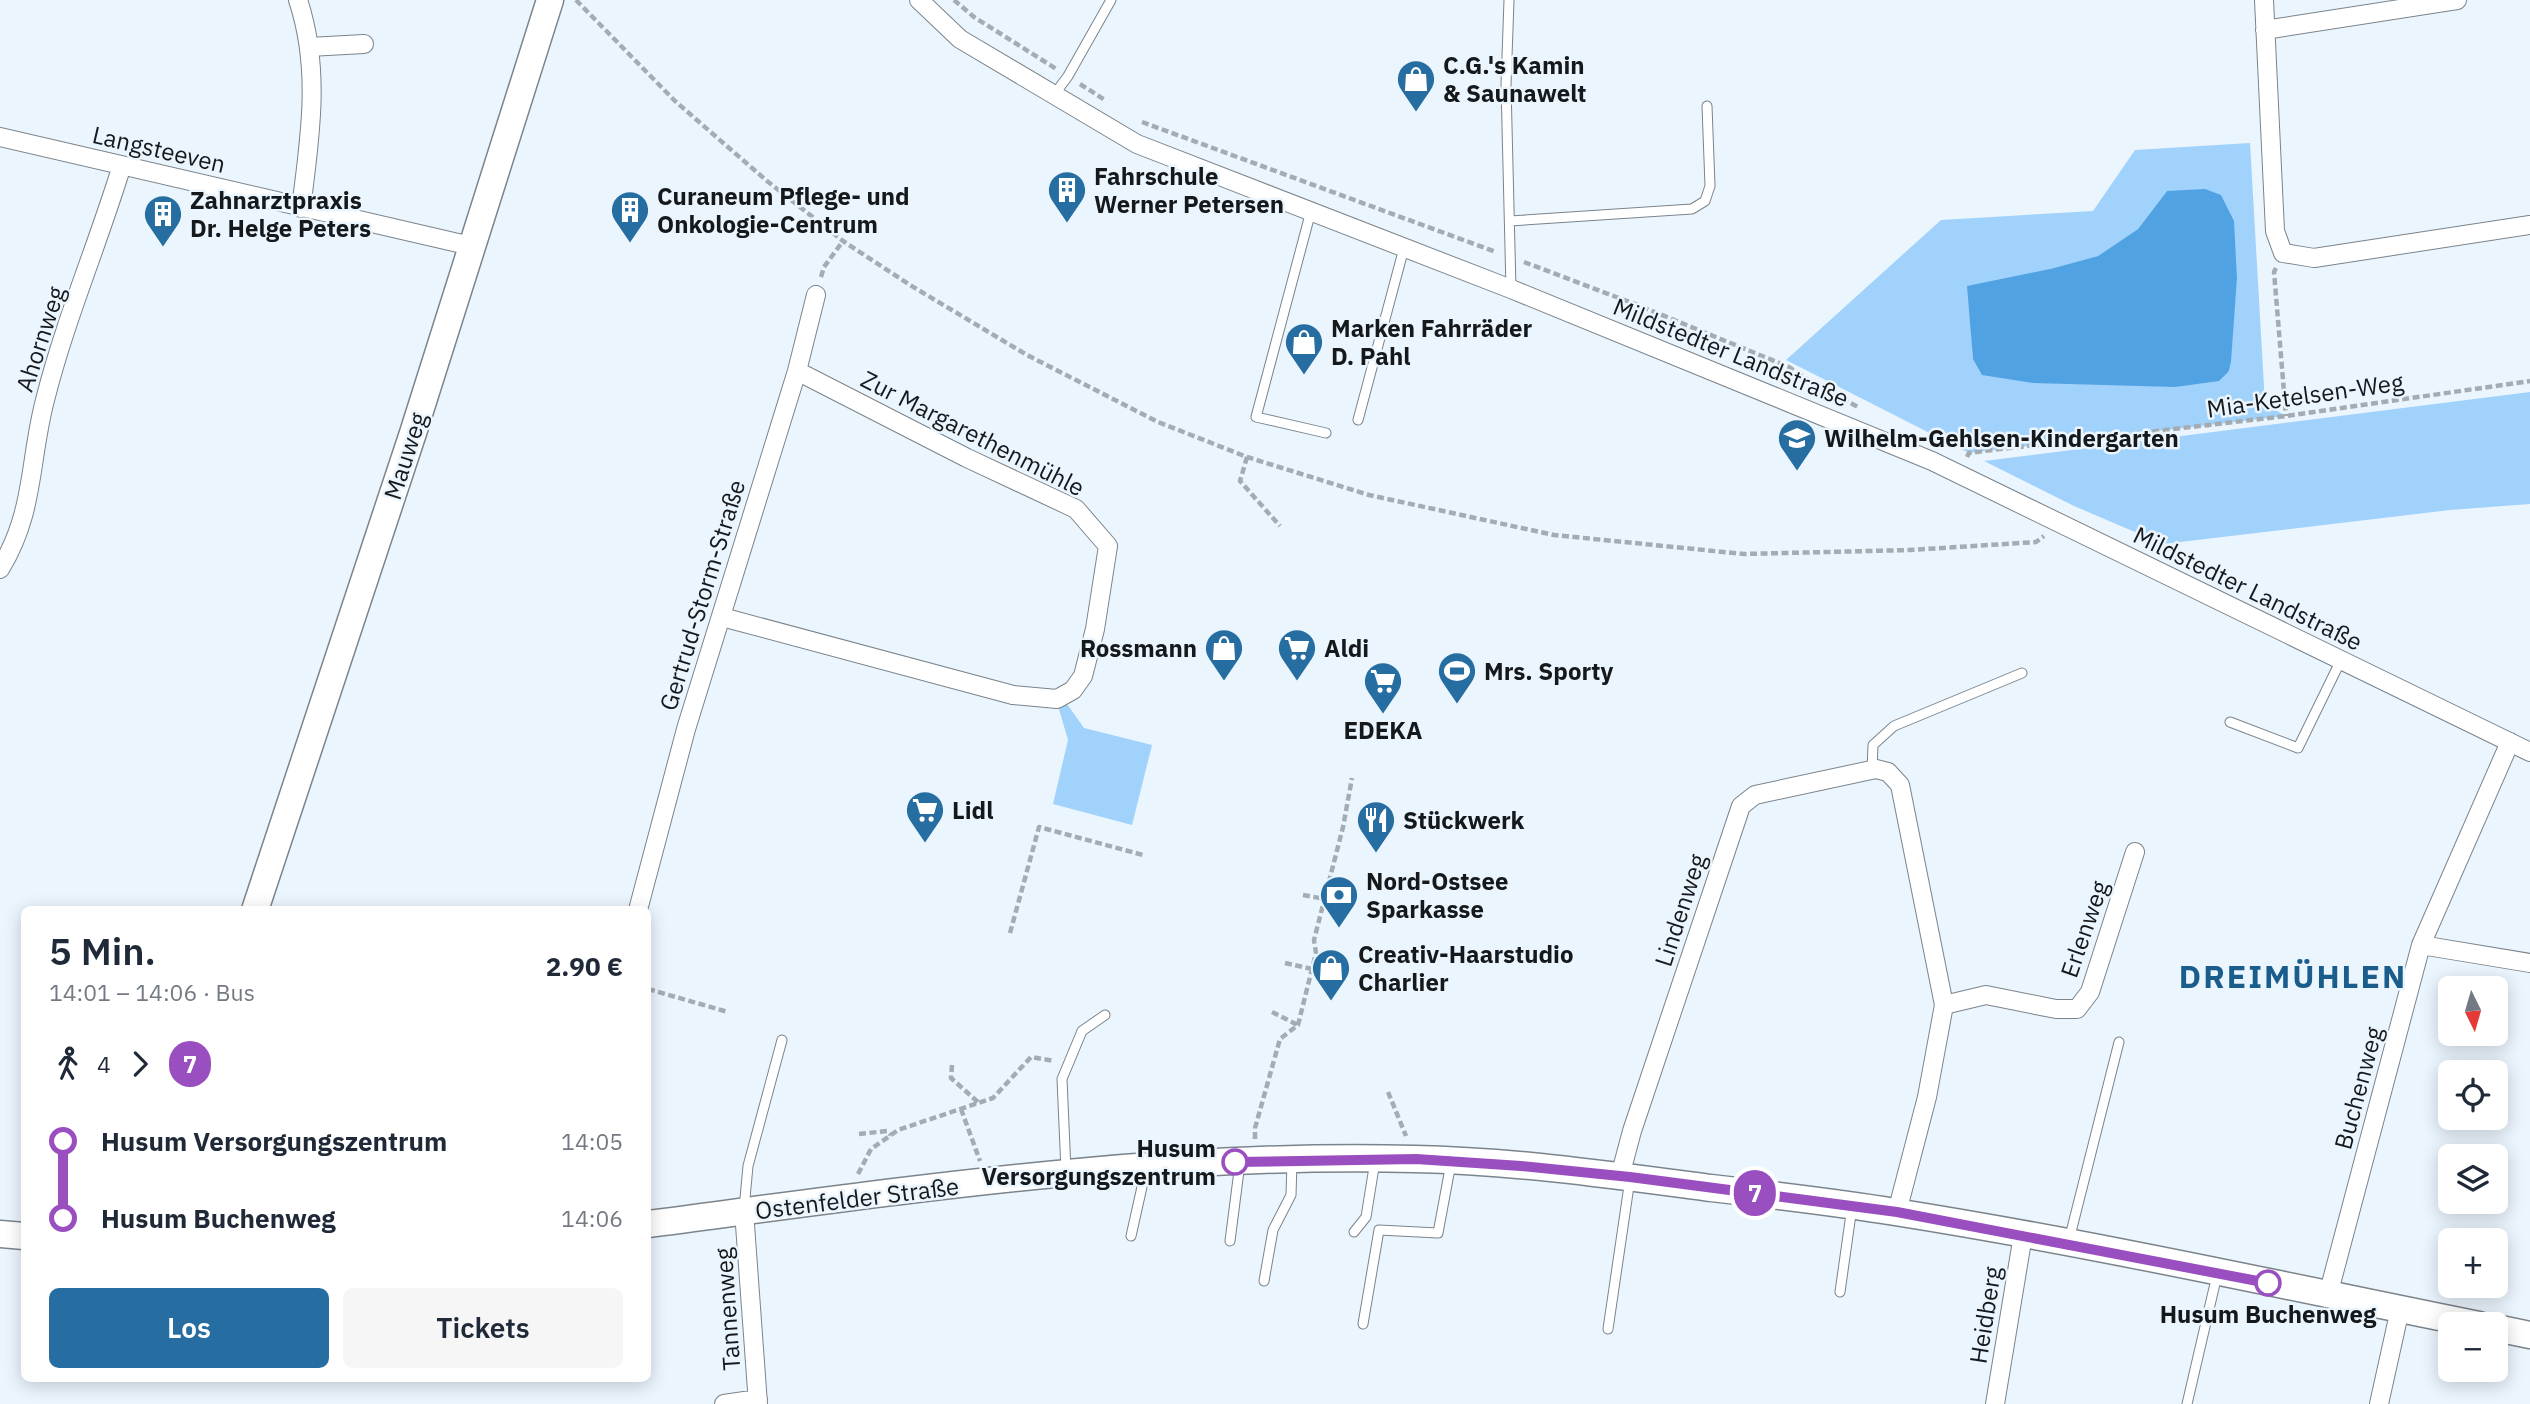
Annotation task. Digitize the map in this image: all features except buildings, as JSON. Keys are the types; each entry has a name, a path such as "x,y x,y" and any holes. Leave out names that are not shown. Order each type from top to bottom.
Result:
{"main road":[{"name":"Mauweg","path":"256,906 408,446 550,0"},
{"name":"Ostenfelder Straße","path":"651,1223 1066,1173 1248,1161 1416,1159 1625,1177 1897,1212 2069,1243 2438,1317"},
{"path":"0,1234 21,1236"},
{"path":"2508,1330 2530,1335"}],"street":[{"path":"298,0 309,47 313,88 301,208"},
{"name":"Mildstedter Landstraße","path":"919,0 960,39 1137,144 1511,289 1933,461 2530,752"},
{"path":"2264,0 2275,231 2283,253 2314,258 2530,225"},
{"path":"2265,30 2457,0"},
{"path":"309,47 364,44"},
{"name":"Langsteeven","path":"0,137 471,246"},
{"name":"Ahornweg","path":"0,569 9,555 26,513 44,401 122,166"},
{"name":"Gertrud-Storm-Straße","path":"639,906 686,729 797,371 816,295"},
{"name":"Zur Margarethenmühle","path":"722,617 1013,695 1057,699 1073,690 1083,676 1095,629 1108,546 1076,509 967,458 797,371"},
{"name":"Buchenweg","path":"2328,1295 2421,945 2510,742"},
{"path":"1880,771 1900,785 1944,1005 1927,1097 1897,1212"},
{"name":"Lindenweg","path":"1625,1177 1632,1131 1741,806 1755,795 1880,771"},
{"name":"Erlenweg","path":"1944,1005 1986,995 2056,1009 2077,1009 2090,992 2135,852"},
{"path":"2421,945 2530,963"},
{"name":"Tannenweg","path":"744,1211 758,1402"},
{"name":"Heidberg","path":"1996,1404 2023,1235"},
{"path":"2379,1404 2400,1309"},
{"path":"724,1404 758,1402"}],"lane":[{"path":"1054,95 1068,76 1111,0"},
{"path":"1509,0 1506,85 1511,289"},
{"path":"1510,221 1692,209 1705,201 1710,186 1707,106"},
{"path":"1311,211 1256,417 1326,433"},
{"path":"1358,419 1405,248"},
{"path":"2230,722 2298,748 2341,660"},
{"path":"1880,771 1873,745 1894,726 2022,673"},
{"path":"1066,1173 1062,1079 1082,1031 1105,1015"},
{"path":"744,1211 748,1166 782,1040"},
{"path":"2069,1243 2119,1042"},
{"path":"1354,1232 1366,1217 1375,1159"},
{"path":"1264,1281 1273,1230 1291,1195 1292,1160"},
{"path":"1230,1241 1248,1161"},
{"path":"1363,1324 1379,1230 1438,1233 1451,1161"},
{"path":"1131,1236 1146,1167"},
{"path":"1608,1329 1625,1177"},
{"path":"1840,1293 1852,1206"},
{"path":"2187,1404 2217,1273"}],"path":[{"path":"954,0 974,17 1109,102"},
{"path":"1140,122 1640,306 1789,367 1814,384 1860,408"},
{"path":"816,295 824,267 843,241"},
{"path":"2283,253 2274,272 2286,416"},
{"name":"Mia-Ketelsen-Weg","path":"1964,463 1969,453 2286,416 2530,381"},
{"path":"1247,457 1240,481 1280,526"},
{"path":"1248,1161 1280,1039 1298,1025 1316,953 1314,940 1352,778"},
{"path":"1010,933 1039,827 1143,855"},
{"path":"1303,895 1325,900"},
{"path":"1285,963 1312,970"},
{"path":"651,990 728,1012"},
{"path":"1272,1012 1298,1025"},
{"path":"858,1174 870,1149 898,1130 993,1098 1031,1057 1069,1063"},
{"path":"953,1065 951,1078 979,1103"},
{"path":"1388,1092 1416,1159"},
{"path":"961,1109 980,1161"},
{"path":"859,1134 887,1131 891,1135"}],"shaded area":[{"path":"2250,143 2265,404 2286,416 1969,453 1786,360 1941,220 2093,211 2135,150","holes":["2167,191 2237,279 2229,372 1973,359 1971,327 2050,269 2098,256 2138,229"]},
{"path":"2205,189 2221,195 2234,221 2237,279 2231,361 2229,371 2219,381 2175,387 2033,383 1982,375 1973,359 1967,286 2098,256 2138,229 2167,191"},
{"path":"2530,392 2530,504 2450,510 2163,544 2074,506 1984,461"},
{"path":"1067,704 1084,728 1152,745 1132,825 1053,804 1068,740 1059,709"}],"bus line":[{"name":"7","path":"1235,1162 1416,1159 1630,1177 1897,1212 2268,1283"}],"place":[{"name":"C.G.'s Kamin & Saunawelt","path":"1416,113"},
{"name":"Fahrschule Werner Petersen","path":"1067,224"},
{"name":"Curaneum Pflege- und Onkologie-Centrum","path":"630,244"},
{"name":"Zahnarztpraxis Dr. Helge Peters","path":"163,248"},
{"name":"Marken Fahrräder D. Pahl","path":"1304,376"},
{"name":"Wilhelm-Gehlsen-Kindergarten","path":"1797,472"},
{"name":"Rossmann","path":"1224,682"},
{"name":"Aldi","path":"1297,682"},
{"name":"Mrs. Sporty","path":"1457,705"},
{"name":"EDEKA","path":"1383,715"},
{"name":"Lidl","path":"925,844"},
{"name":"Stückwerk","path":"1376,854"},
{"name":"Nord-Ostsee Sparkasse","path":"1339,929"},
{"name":"Creativ-Haarstudio Charlier","path":"1331,1002"},
{"name":"Husum Versorgungszentrum","path":"1235,1162"},
{"name":"Husum Buchenweg","path":"2268,1283"}],"district":[{"name":"DREIMÜHLEN","path":"2293,976"}]}
